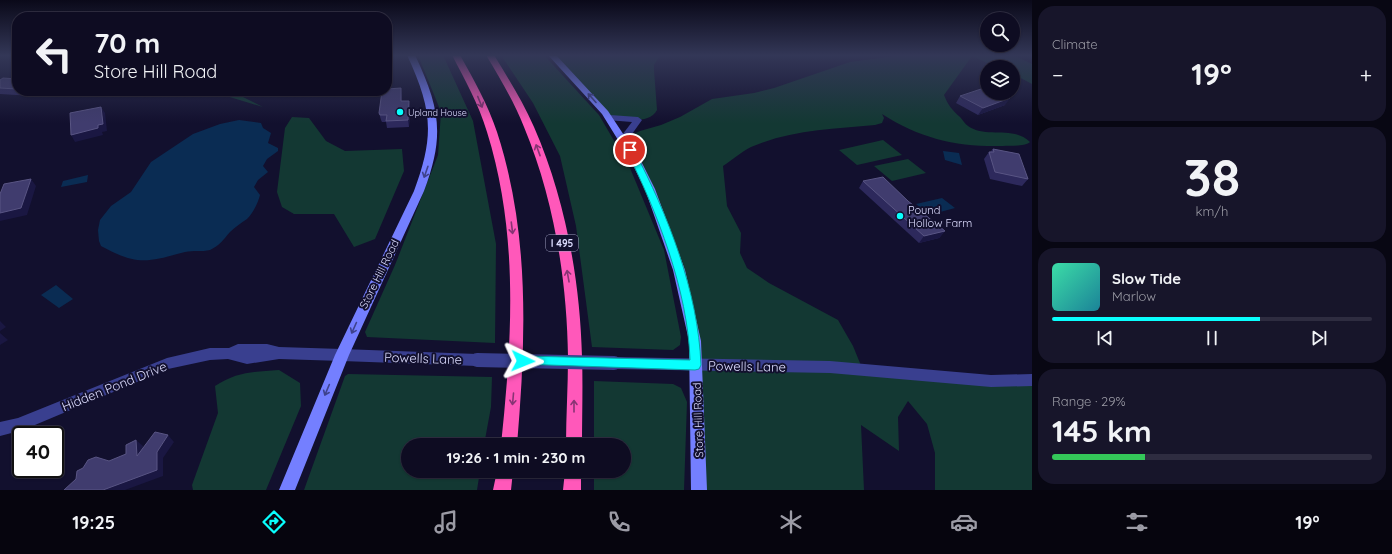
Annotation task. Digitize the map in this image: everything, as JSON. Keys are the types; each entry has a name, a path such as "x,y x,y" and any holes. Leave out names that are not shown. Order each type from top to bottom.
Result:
{"highway":[{"path":"469,78 476,91 492,131 504,176 512,224 518,282 517,352 510,438"},
{"name":"I 495","path":"505,78 529,128 546,174 558,223 569,283 574,349 574,438"},
{"path":"502,490 504,478"},
{"path":"572,490 573,478"}],"main road":[{"name":"Store Hill Road","path":"287,490 342,354 419,191 432,154 434,134 433,111 428,91 422,78"},
{"name":"Store Hill Road","path":"573,78 610,118 624,139 650,189 679,270 695,341 699,490"}],"street":[{"path":"610,118 638,120 624,139"},
{"name":"Hidden Pond Drive","path":"0,429 18,425 167,364 210,354 230,353 238,349 267,349 279,353 342,354"},
{"name":"Powells Lane","path":"342,354 477,360 837,367 991,381 1032,380"}],"green space":[{"path":"427,78 453,78 473,121 496,244 495,343 367,337 365,332 395,265 438,155 441,112"},
{"path":"516,78 565,78 599,115 630,168 664,250 681,337 680,345 673,350 592,347 576,226 560,156 533,103"},
{"path":"573,78 655,78 657,110 653,115 648,118 636,120 610,118"},
{"path":"804,78 956,78 944,95 950,107 968,126 983,132 1016,134 1030,142 1021,145 1003,146 955,143 940,140 911,130 882,114 884,118 882,123 875,125 812,131 766,141 751,147 723,166 727,206 741,233 740,253 747,268 769,283 838,320 853,346 862,368 1032,380 1032,490 935,490 935,453 927,424 908,401 898,417 899,451 861,425 864,490 699,490 695,365 670,242 624,139 640,131 661,125 680,117 712,99 754,93"},
{"path":"1020,78 1032,78 1032,84"},
{"path":"227,96 241,96 263,107"},
{"path":"292,117 309,118 326,141 345,151 402,149 404,171 375,239 354,247 334,214 294,214 282,207 277,192 285,128"},
{"path":"883,140 902,155 857,165 839,150"},
{"path":"908,159 926,173 892,181 874,166"},
{"path":"279,370 300,383 301,406 266,490 193,490 192,485 218,413 215,386 238,375"},
{"path":"348,374 492,377 491,407 485,438 401,438 401,478 479,478 477,490 304,490 345,376"},
{"path":"594,381 673,384 681,388 687,402 684,490 594,490 594,478 631,478 631,438 594,438"}],"water":[{"path":"239,120 261,123 263,128 271,133 268,143 278,148 278,151 267,159 263,166 268,172 258,180 254,187 260,195 255,208 247,219 232,230 216,246 207,251 188,251 152,260 143,260 124,257 101,246 98,230 100,220 111,206 131,192 151,162 193,134 220,124"},
{"path":"943,151 959,153 962,165 945,160"},
{"path":"88,175 87,182 61,187 63,181"},
{"path":"942,198 955,208 929,215 916,204"},
{"path":"56,285 73,299 59,308 41,295"}],"building":[{"path":"3,78 12,79 12,89 0,88 0,80"},
{"name":"Upland House","path":"401,88 401,101 409,101 408,120 386,121 387,115 380,115 381,96 392,96 392,89"},
{"path":"980,89 980,100 1005,100 983,108 960,96"},
{"path":"101,107 103,124 98,125 98,128 71,135 70,113"},
{"path":"993,149 1019,154 1028,179 995,172 989,152 994,152"},
{"path":"883,177 908,201 945,231 924,236 863,181"},
{"path":"31,179 21,208 0,213 0,194 4,184"},
{"path":"155,432 168,435 157,452 157,470 103,490 64,490 76,479 77,471 83,468 88,460 96,457 109,461 126,454 126,445 136,440 137,456"}],"place":[{"name":"Upland House","path":"400,112"},
{"name":"Pound Hollow Farm","path":"900,216"}],"route":[{"path":"523,361 695,365 695,341 679,270 650,189 630,150"}]}
